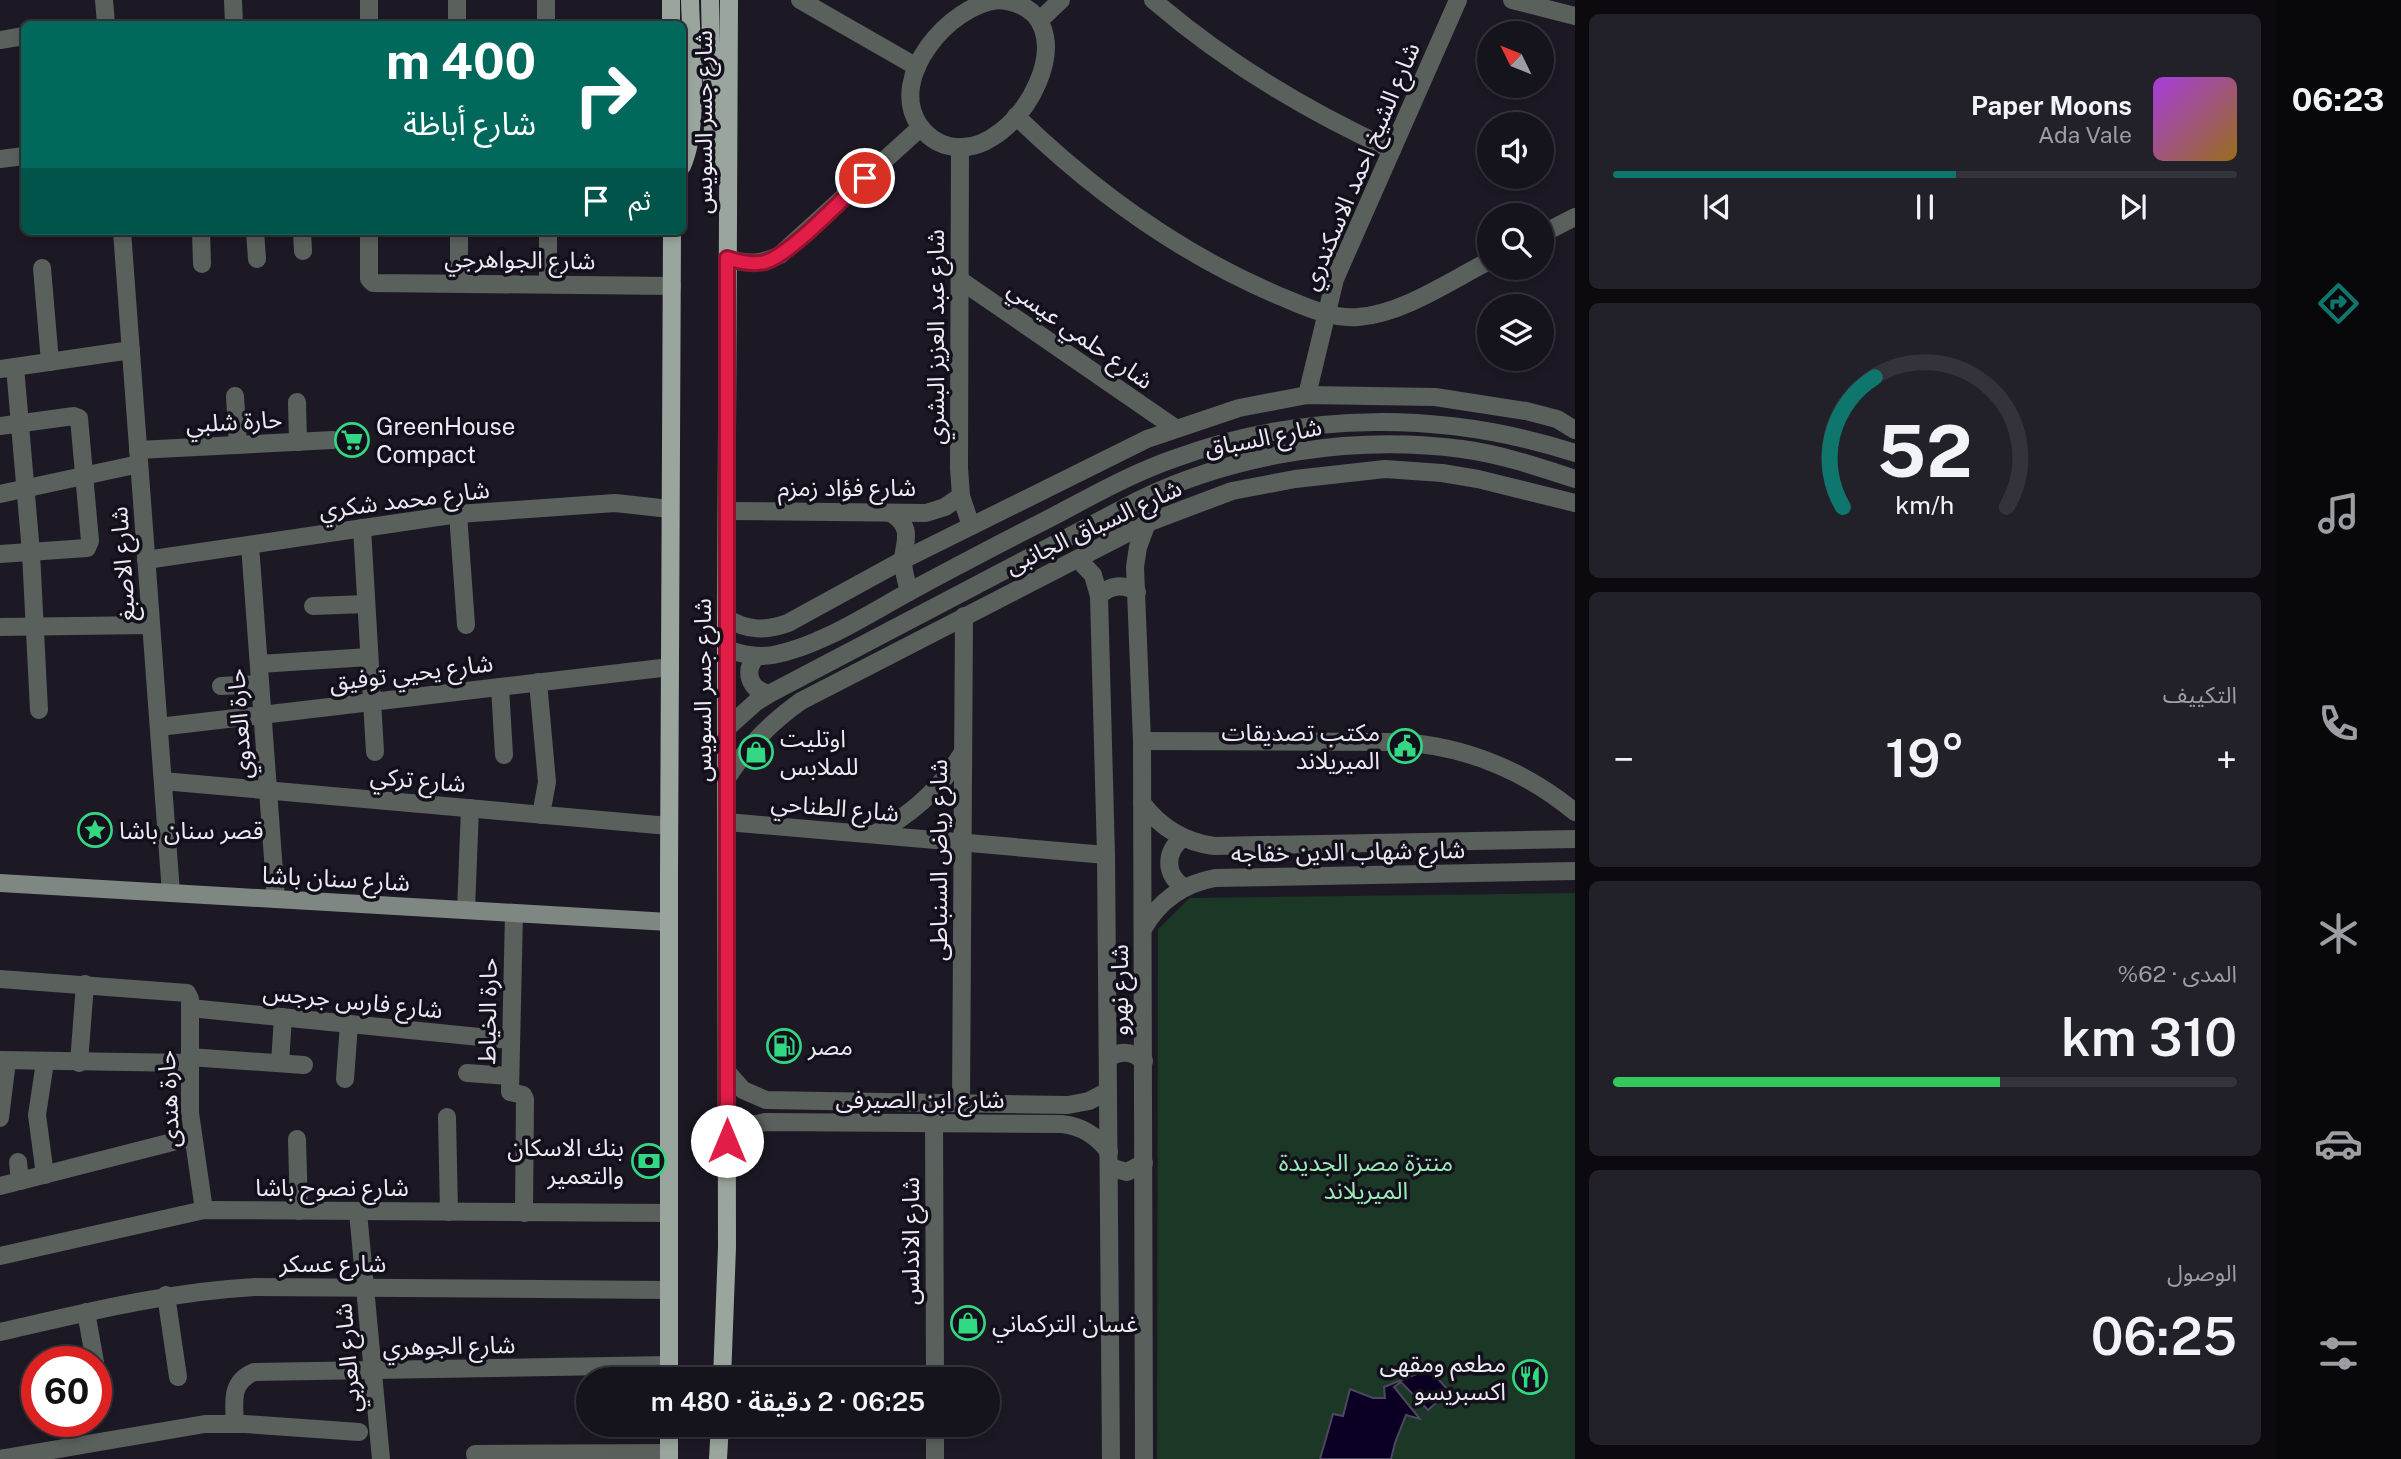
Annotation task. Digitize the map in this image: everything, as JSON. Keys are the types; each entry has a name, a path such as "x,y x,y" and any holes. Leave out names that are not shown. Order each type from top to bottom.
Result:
{"main road":[{"name":"شارع جسر السويس","path":"671,0 671,21"},
{"path":"686,155 692,120 691,0"},
{"path":"710,0 713,133 727,185"},
{"name":"شارع جسر السويس","path":"722,1367 727,1247 729,0"},
{"name":"شارع جسر السويس","path":"669,1367 672,235"},
{"path":"669,1437 669,1456"},
{"path":"718,1459 719,1437"}],"street":[{"path":"102,21 104,0"},
{"path":"233,0 234,21"},
{"path":"369,0 369,21"},
{"path":"457,0 457,21"},
{"path":"546,0 546,21"},
{"path":"800,0 917,67"},
{"path":"999,0 1026,8 1039,21 1047,44 1044,65 1033,92 1002,130 984,142 960,147 942,144 920,128 915,119 910,99 917,67 936,37 952,21 981,3 999,0"},
{"path":"1039,21 1061,0"},
{"path":"1153,0 1251,74 1320,115 1392,150"},
{"name":"شارع الشيخ احمد الاسكندري","path":"1307,395 1335,279 1458,0"},
{"path":"1512,0 1575,16"},
{"path":"0,40 21,36"},
{"path":"1016,116 1093,185 1166,236 1243,279 1325,314 1356,317 1387,312 1477,267"},
{"path":"727,258 758,263 780,255 920,128"},
{"name":"شارع عبد العزيز البشري","path":"960,147 959,468 961,496 971,526"},
{"path":"0,159 21,156"},
{"path":"1554,228 1575,217"},
{"name":"شارع الاصبغ","path":"122,235 171,893"},
{"path":"201,235 202,264"},
{"path":"255,235 257,259"},
{"path":"302,235 303,251"},
{"name":"شارع الجواهرجي","path":"369,235 369,279 374,283 672,286"},
{"path":"458,235 459,282"},
{"path":"548,235 548,284"},
{"path":"42,268 50,362"},
{"name":"شارع حلمي عيسي","path":"960,280 1175,428"},
{"path":"40,710 20,424 8,368 131,350"},
{"path":"1345,394 1346,423"},
{"path":"726,618 746,628 774,628 903,560 1147,439 1214,415 1307,395 1427,397 1477,402 1542,414 1575,430"},
{"path":"235,396 238,445"},
{"path":"297,402 298,442"},
{"path":"1214,415 1222,443"},
{"path":"0,426 74,416 80,420 90,541 87,548 0,555"},
{"name":"شارع السباق","path":"726,649 755,657 798,648 1122,481 1175,458 1222,443 1288,429 1346,423 1405,422 1462,427 1520,437 1575,453"},
{"name":"حارة شلبي","path":"0,494 85,476 139,457 238,445 332,440"},
{"name":"شارع السباق","path":"727,727 769,694 1040,551 1161,490 1227,466 1268,457 1338,448 1422,446 1488,454 1575,479"},
{"path":"1227,466 1232,491"},
{"name":"شارع السباق الجانبى","path":"727,778 759,735 801,701 1147,523 1232,491 1295,479 1385,470 1461,475 1575,503"},
{"name":"شارع فؤاد زمزم","path":"727,511 932,511 945,507 961,496"},
{"name":"شارع محمد شكري","path":"146,560 458,514 615,503 670,509"},
{"path":"891,513 903,524 907,534 903,560 909,592"},
{"path":"458,514 466,625"},
{"name":"شارع نهرو","path":"1144,1459 1142,741 1136,559 1141,534 1147,523"},
{"path":"362,528 375,752"},
{"name":"حارة العدوي","path":"250,545 276,899"},
{"path":"1040,551 1050,572"},
{"name":"شارع نهرو","path":"1078,559 1093,575 1099,596 1106,855 1111,1459"},
{"path":"1099,596 1117,586 1131,588 1137,592"},
{"path":"313,606 366,604"},
{"name":"شارع رياض السنباطى","path":"961,1104 964,616"},
{"path":"0,628 151,625"},
{"path":"259,664 369,657"},
{"path":"755,657 748,672 751,682 758,691 769,694"},
{"path":"835,659 845,678"},
{"name":"شارع يحيي توفيق","path":"159,727 670,667"},
{"path":"538,682 547,782 541,815"},
{"path":"221,686 260,684"},
{"path":"500,687 504,755"},
{"path":"1142,741 1400,742 1436,746 1472,755 1506,768 1539,786 1575,812"},
{"path":"874,835 921,803 941,783 963,752"},
{"name":"شارع تركي","path":"163,781 669,826"},
{"name":"شارع شهاب الدين خفاجه","path":"1142,803 1156,819 1183,838 1203,845 1225,847 1575,839"},
{"path":"466,910 470,808"},
{"name":"شارع الطناحي","path":"727,822 1106,855"},
{"path":"1183,838 1170,853 1169,867 1174,879 1184,887"},
{"name":"شارع شهاب الدين خفاجه","path":"1143,929 1163,902 1184,887 1203,880 1226,877 1575,871"},
{"name":"شارع سنان باشا","path":"0,883 669,922"},
{"name":"حارة الخياط","path":"514,913 510,1076 511,1093 523,1095 525,1099 524,1213"},
{"path":"0,979 85,984 79,1063"},
{"name":"حارة هندى","path":"85,984 181,991 190,995 192,1137 204,1210"},
{"name":"شارع فارس جرجس","path":"190,1008 510,1040"},
{"path":"280,1063 283,1017"},
{"path":"345,1079 349,1024"},
{"path":"1108,1058 1126,1052 1143,1061"},
{"path":"0,1118 3,1060 79,1063 189,1060 304,1065"},
{"path":"44,1062 37,1115 45,1175"},
{"name":"شارع ابن الصيرفى","path":"727,1072 743,1090 766,1100 1073,1105 1089,1101 1108,1091"},
{"path":"467,1073 510,1076"},
{"name":"شارع الاندلس","path":"934,1103 934,1367"},
{"path":"447,1117 449,1212"},
{"name":"شارع ابن الصيرفى","path":"727,1141 741,1128 765,1122 1069,1125 1091,1134 1109,1160"},
{"path":"0,1186 45,1175 106,1153 192,1137"},
{"path":"297,1139 299,1211"},
{"path":"1109,1160 1127,1172 1144,1163"},
{"path":"18,1162 20,1181"},
{"name":"شارع نصوح باشا","path":"0,1256 204,1210 669,1213"},
{"name":"شارع العربي","path":"358,1212 381,1459"},
{"name":"شارع عسكر","path":"0,1332 166,1295 255,1287 669,1290"},
{"path":"166,1295 178,1377"},
{"path":"86,1312 92,1346"},
{"name":"شارع الجوهري","path":"235,1424 236,1387 246,1375 254,1372 576,1372"},
{"path":"0,1459 175,1428 235,1424 359,1432"},
{"path":"935,1437 935,1459"},
{"path":"475,1454 669,1456"}],"green space":[{"name":"منتزة مصر الجديدة الميريلاند","path":"1575,893 1575,1459 1157,1459 1158,929 1190,898"}],"shaded area":[{"path":"1429,1369 1449,1391 1428,1410 1401,1382 1394,1387 1420,1419 1406,1415 1391,1459 1320,1459 1333,1414 1343,1416 1350,1389 1373,1398 1385,1398 1384,1387"}],"place":[{"name":"GreenHouse Compact","path":"352,440"},
{"name":"مكتب تصديقات الميريلاند","path":"1405,746"},
{"name":"اوتليت للملابس","path":"756,752"},
{"name":"قصر سنان باشا","path":"95,830"},
{"name":"مصر","path":"784,1046"},
{"name":"بنك الاسكان والتعمير","path":"649,1161"},
{"name":"غسان التركماني","path":"968,1323"},
{"name":"مطعم ومقهى اكسبريسو","path":"1530,1377"}],"route":[{"path":"727,1141 727,258 758,263 780,255 865,178"}]}
